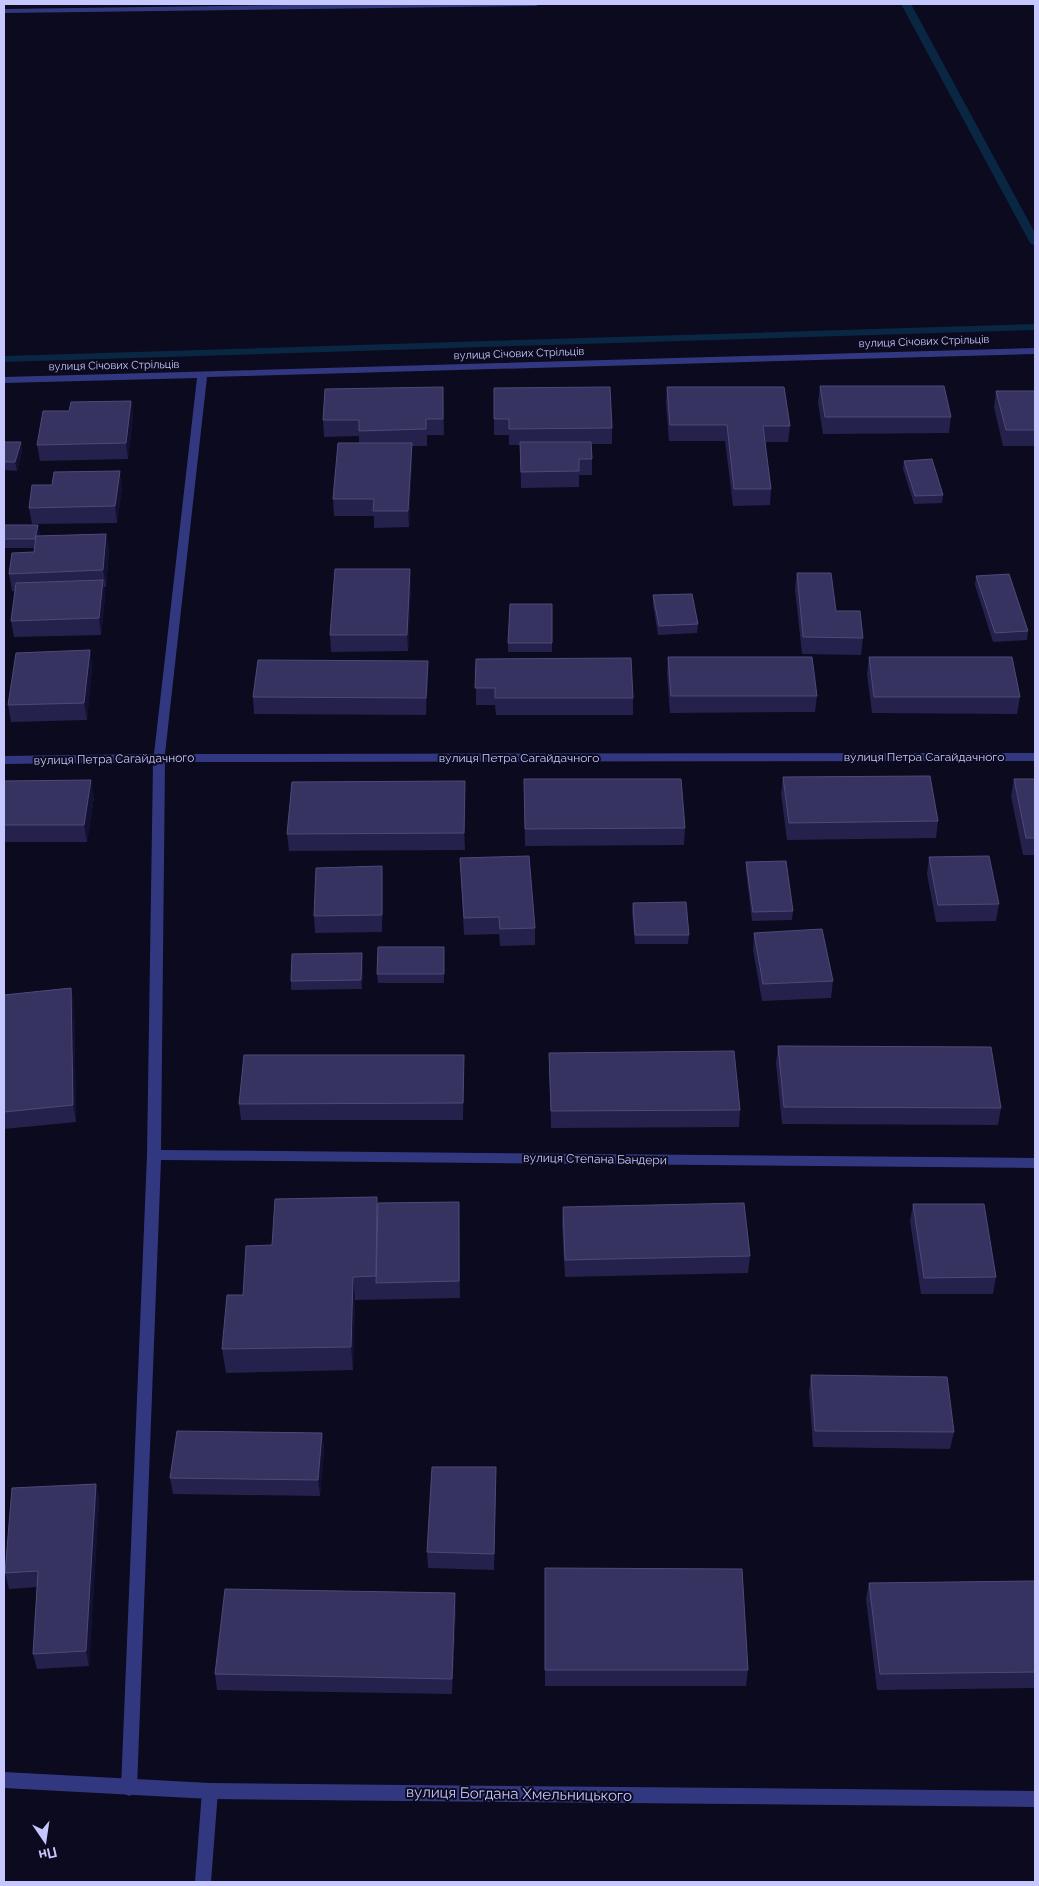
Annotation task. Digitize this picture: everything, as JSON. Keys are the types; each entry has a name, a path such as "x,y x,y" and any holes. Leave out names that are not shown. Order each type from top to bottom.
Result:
{"street":[{"path":"4,11 41,7 536,4"},
{"name":"вулиця Січових Стрільців","path":"4,380 1035,350"},
{"path":"129,1788 154,1155 159,758 202,375"},
{"name":"вулиця Петра Сагайдачного","path":"4,760 159,758 1035,757"},
{"name":"вулиця Степана Бандери","path":"154,1155 1035,1163"},
{"name":"вулиця Богдана Хмельницького","path":"4,1780 210,1791 1035,1799"},
{"path":"203,1882 210,1791"}],"building":[{"path":"820,386 944,386 951,417 825,417"},
{"path":"443,387 443,419 426,419 426,429 359,431 359,420 323,420 325,389"},
{"path":"610,387 612,428 509,429 509,419 494,419 494,388"},
{"path":"667,387 784,387 790,426 763,426 771,489 734,489 727,425 670,425"},
{"path":"996,391 1035,391 1035,430 1006,430"},
{"path":"131,401 126,443 37,445 43,411 69,411 71,402"},
{"path":"4,442 21,442 15,462 4,462"},
{"path":"520,442 591,442 592,459 579,459 579,471 521,472"},
{"path":"338,443 412,443 408,511 373,511 374,499 333,499"},
{"path":"932,459 943,495 915,496 904,461"},
{"path":"120,471 115,506 29,508 32,485 52,485 54,472"},
{"path":"4,525 38,525 35,539 4,539"},
{"path":"106,534 103,570 9,574 12,553 34,552 36,536"},
{"path":"335,569 410,569 407,635 330,635"},
{"path":"797,573 831,573 836,611 860,611 863,638 803,637"},
{"path":"1009,574 1028,631 995,633 976,576"},
{"path":"103,580 99,618 11,621 16,583"},
{"path":"692,594 698,624 659,626 653,595"},
{"path":"510,604 552,604 552,643 508,643"},
{"path":"90,650 84,703 8,705 16,653"},
{"path":"668,657 812,657 817,696 671,696"},
{"path":"869,657 1012,657 1020,697 874,697"},
{"path":"631,658 633,698 495,698 495,688 475,688 476,659"},
{"path":"258,660 428,661 426,698 253,697"},
{"path":"930,776 938,821 789,823 783,777"},
{"path":"524,779 681,779 685,828 525,829"},
{"path":"1014,779 1035,779 1035,838 1026,838"},
{"path":"91,780 84,825 4,825 4,781"},
{"path":"465,781 464,833 287,834 292,782"},
{"path":"529,856 535,928 500,929 499,917 464,918 460,858"},
{"path":"989,856 999,904 938,905 929,857"},
{"path":"786,861 793,911 753,912 746,862"},
{"path":"382,866 382,915 314,916 316,868"},
{"path":"686,902 689,935 635,935 633,903"},
{"path":"822,929 833,981 763,984 754,933"},
{"path":"378,947 444,947 444,974 377,974"},
{"path":"362,953 361,980 291,981 292,954"},
{"path":"71,988 73,1105 4,1112 4,995"},
{"path":"778,1046 991,1047 1001,1108 784,1107"},
{"path":"734,1051 740,1110 551,1111 549,1053"},
{"path":"244,1055 464,1055 463,1103 239,1104"},
{"path":"377,1197 376,1276 353,1277 351,1347 222,1349 227,1295 243,1295 246,1246 272,1245 275,1199"},
{"path":"459,1202 459,1281 376,1283 378,1203"},
{"path":"744,1203 750,1256 565,1260 563,1207"},
{"path":"913,1204 984,1204 996,1277 924,1278"},
{"path":"811,1375 947,1377 954,1432 815,1431"},
{"path":"177,1431 322,1433 318,1480 170,1478"},
{"path":"432,1467 496,1467 494,1554 427,1552"},
{"path":"96,1484 86,1651 33,1654 38,1571 5,1573 12,1488"},
{"path":"545,1568 742,1569 748,1670 545,1670"},
{"path":"1035,1581 1035,1672 880,1674 869,1583"},
{"path":"225,1589 455,1593 452,1679 215,1674"}],"waterway":[{"path":"906,4 1035,243"},
{"path":"4,359 1035,327"}]}
